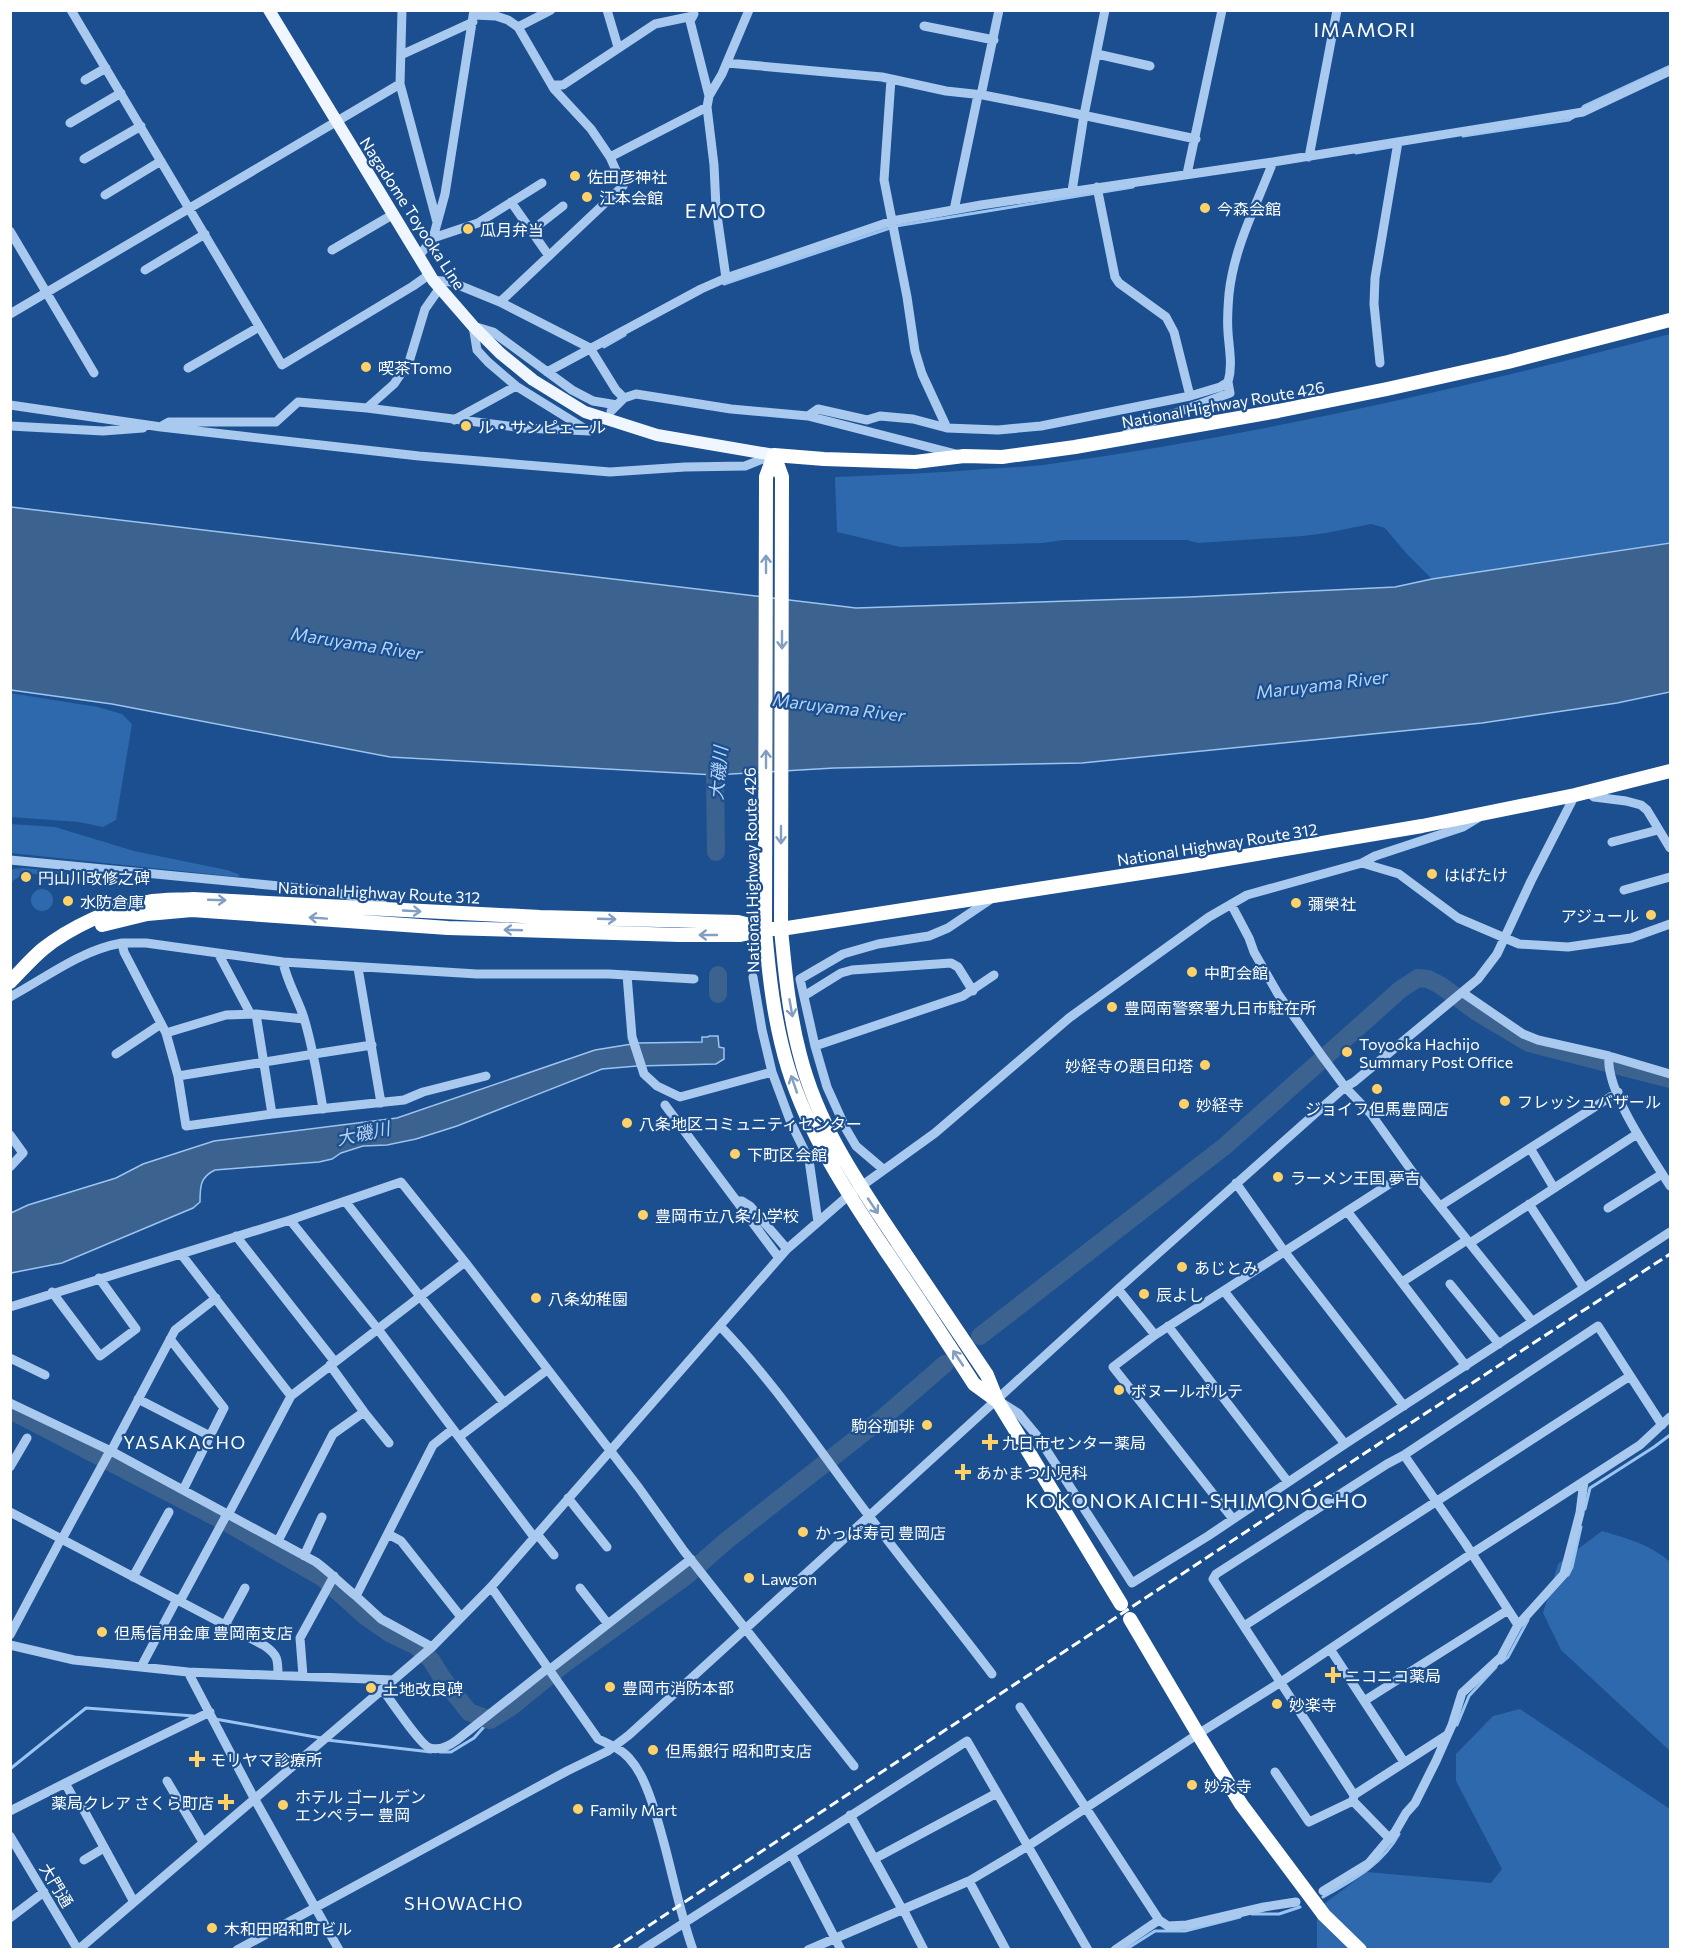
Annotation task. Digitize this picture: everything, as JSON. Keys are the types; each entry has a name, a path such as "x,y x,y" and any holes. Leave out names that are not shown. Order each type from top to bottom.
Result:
{"highway":[{"name":"National Highway Route 426","path":"774,455 915,462 964,456 1002,457 1123,439 1398,387 1508,362 1671,320"},
{"name":"National Highway Route 426","path":"774,455 766,477 765,929 770,986 777,1024 796,1092 826,1157 854,1191 974,1383 997,1400 1120,1604"},
{"name":"National Highway Route 426","path":"774,455 782,477 781,929 793,980 800,1055 813,1097 854,1191"},
{"name":"National Highway Route 312","path":"12,980 44,949 86,924 123,908 159,901 216,900 540,917 738,922 765,929 781,929 1269,853 1485,814 1671,771"},
{"path":"1130,1619 1241,1804 1324,1915 1360,1950"}],"main road":[{"name":"Nagadome Toyooka Line","path":"269,10 434,281 472,326 500,353 534,380 585,412 657,435 774,455"}],"street":[{"path":"71,10 282,365 413,286 434,281 451,282 500,302 590,348 616,390 618,405"},
{"path":"402,10 400,84 438,224"},
{"path":"518,27 552,10"},
{"path":"607,10 618,47"},
{"path":"726,278 716,208 714,165 707,107 709,96 727,63 749,10"},
{"path":"954,210 999,10"},
{"path":"1072,191 1084,115 1105,10"},
{"path":"1187,174 1222,10"},
{"path":"1309,157 1337,10"},
{"path":"553,85 563,86 655,24 694,14"},
{"path":"694,14 690,21 709,96"},
{"path":"401,55 474,16 496,16 508,20 518,27 567,105 591,129 610,157 623,186 500,302"},
{"path":"419,256 433,238 445,194 474,16"},
{"path":"924,26 994,40"},
{"path":"1096,54 1150,66"},
{"path":"727,63 891,79 1084,115 1196,139"},
{"path":"85,80 106,68"},
{"path":"547,372 700,289 892,221 1583,112 1671,71"},
{"path":"891,79 884,180 915,351 922,374 947,428"},
{"path":"10,314 400,84"},
{"path":"70,123 121,93"},
{"path":"610,157 707,107"},
{"path":"84,159 141,126"},
{"path":"1380,363 1374,304 1375,278 1398,142"},
{"path":"105,195 161,161"},
{"path":"1123,439 1129,430 1230,393 1228,382 1231,361 1228,330 1229,294 1239,246 1273,162"},
{"path":"433,238 478,223 542,183"},
{"path":"1097,187 1115,277 1119,283 1166,317 1174,332 1190,396"},
{"path":"511,202 549,256"},
{"path":"531,231 563,206"},
{"path":"332,250 392,215"},
{"path":"10,231 94,373"},
{"path":"146,270 205,234"},
{"path":"367,408 394,384 409,362 434,281"},
{"path":"10,426 103,431 161,427 169,422 276,422 298,402 367,408 523,428 594,429 516,386 477,350 472,326 493,332 572,390 593,401 618,405 636,394 731,409 808,416 964,456"},
{"path":"188,368 260,327"},
{"path":"808,416 818,409 867,420 880,416 914,420 947,428 998,430 1041,426 1190,396 1228,382"},
{"path":"454,420 516,386"},
{"path":"10,405 161,427 419,456 610,472 745,466 774,455"},
{"path":"1588,792 1594,797 1641,805 1665,834 1671,848"},
{"path":"237,1950 615,1746 1118,1288 1345,1086 1354,1082 1478,979 1497,954 1575,795"},
{"path":"78,1949 432,1647 491,1587 779,1258 854,1191 935,1133 1069,1018 1155,955 1231,904 1247,895 1266,889 1362,863 1375,856 1463,827 1485,814"},
{"path":"1612,842 1665,834"},
{"path":"10,860 320,890 382,901"},
{"path":"1362,863 1399,874 1458,918 1519,944 1568,947 1631,938 1670,924"},
{"path":"1624,890 1671,877"},
{"path":"755,990 793,980 843,954 878,944 929,936 948,928 994,897"},
{"path":"1231,904 1254,952 1278,994 1324,1059 1371,1114 1411,1170 1532,1321"},
{"path":"122,943 124,952 164,1028 178,1076 186,1126 404,1100 423,1092 486,1076"},
{"path":"10,997 88,952 103,946 122,943 146,944 283,962 358,968 477,974 694,978"},
{"path":"218,953 253,1013 272,1114"},
{"path":"283,962 314,1054 323,1109"},
{"path":"804,996 841,973 852,970 951,963 958,967 973,991"},
{"path":"358,968 381,1103"},
{"path":"627,975 632,1037 644,1074 657,1086 680,1096 772,1072"},
{"path":"815,1046 963,996 994,975"},
{"path":"753,977 772,1072 791,1123 809,1160 818,1222"},
{"path":"793,980 804,996 827,1088 846,1129 856,1146 884,1169"},
{"path":"1458,997 1523,1034 1538,1040 1609,1061 1671,1074"},
{"path":"116,1054 164,1028 226,1015 253,1013 304,1019"},
{"path":"178,1076 372,1045"},
{"path":"1609,1061 1629,1120 1671,1186"},
{"path":"1440,1206 1618,1092"},
{"path":"665,1105 779,1258"},
{"path":"1402,1282 1637,1134"},
{"path":"10,1135 23,1153 10,1167"},
{"path":"1530,1148 1554,1188"},
{"path":"1233,1519 1113,1367 1168,1326 1411,1170"},
{"path":"1608,1208 1662,1174"},
{"path":"10,1306 290,1220 400,1182 465,1262 691,1559 854,1766"},
{"path":"1236,1183 1284,1251 1404,1406"},
{"path":"345,1201 504,1403"},
{"path":"737,1201 750,1206 787,1250"},
{"path":"1529,1204 1584,1288"},
{"path":"1347,1211 1466,1366"},
{"path":"290,1220 377,1328 535,1535 554,1555"},
{"path":"997,1400 1018,1413 1038,1437 1132,1583 1208,1536 1532,1321 1671,1232"},
{"path":"236,1236 333,1364 364,1412 389,1443"},
{"path":"181,1254 291,1396"},
{"path":"141,1667 226,1518 291,1396 465,1262"},
{"path":"52,1292 100,1356 136,1329 99,1278"},
{"path":"1450,1284 1499,1344"},
{"path":"1118,1288 1155,1335"},
{"path":"1224,1291 1345,1444"},
{"path":"10,1635 175,1330 216,1298"},
{"path":"720,1326 736,1342 785,1403 869,1516 992,1674"},
{"path":"1168,1326 1288,1482"},
{"path":"1390,1839 1353,1798 1281,1682 1213,1579 1216,1574 1404,1455 1598,1326 1662,1425"},
{"path":"170,1339 224,1408 183,1490"},
{"path":"10,1358 45,1376"},
{"path":"356,1596 433,1445 504,1403 547,1370"},
{"path":"1244,1626 1630,1376"},
{"path":"138,1399 210,1436"},
{"path":"10,1403 107,1456 183,1490 226,1518 278,1541 316,1562 331,1581 356,1596 381,1619 432,1647"},
{"path":"278,1541 333,1434 364,1412"},
{"path":"808,1950 969,1881 1028,1846 1640,1445 1671,1417"},
{"path":"10,1467 27,1438"},
{"path":"1404,1455 1518,1625"},
{"path":"1323,1891 1369,1863 1390,1839 1415,1803 1447,1735 1462,1693 1501,1657 1518,1625 1564,1575 1580,1514 1584,1481"},
{"path":"568,1498 607,1547"},
{"path":"10,1512 274,1652 278,1663 278,1675"},
{"path":"134,1577 169,1512"},
{"path":"304,1556 322,1517"},
{"path":"388,1534 401,1541 462,1617"},
{"path":"382,1689 424,1746 428,1748 447,1747 691,1559"},
{"path":"303,1676 300,1638 331,1581"},
{"path":"491,1587 598,1739 615,1746 629,1757 640,1773 658,1819 693,1950"},
{"path":"225,1625 245,1588"},
{"path":"580,1588 608,1624"},
{"path":"1364,1701 1508,1610"},
{"path":"10,1645 74,1660 188,1672 393,1680"},
{"path":"1330,1649 1404,1762"},
{"path":"188,1672 254,1798 339,1950"},
{"path":"1020,1707 1159,1920 1168,1926 1187,1925 1296,1902"},
{"path":"10,1811 210,1712"},
{"path":"1275,1772 1309,1822 1353,1798 1447,1735"},
{"path":"642,1950 967,1741 1088,1950"},
{"path":"167,1781 203,1842"},
{"path":"65,1783 74,1800 81,1805 134,1902"},
{"path":"874,1859 998,1793"},
{"path":"850,1815 924,1950"},
{"name":"大門通","path":"10,1836 78,1949"},
{"path":"84,1860 104,1848"},
{"path":"792,1855 841,1950"},
{"path":"969,1881 1006,1950"},
{"path":"10,1918 44,1892"},
{"path":"1115,1950 1159,1920"}],"shaded area":[{"path":"1670,334 1670,543 1432,579 1385,528 1371,524 1303,536 1198,543 1187,540 1064,540 1042,543 900,547 837,532 835,477 1043,465 1201,440 1437,392"},
{"path":"10,693 98,707 122,714 132,724 116,820 103,827 79,822 11,817"},
{"path":"11,824 55,827 134,851 227,870 240,875 237,877 11,853"},
{"path":"24,868 98,876 98,880 25,873 11,882 11,869"},
{"path":"42,889 50,892 53,900 50,908 42,911 34,908 31,900 34,892"},
{"path":"1602,1531 1647,1547 1670,1562 1670,1751 1561,1650 1543,1613 1558,1564"},
{"path":"1520,1709 1670,1809 1670,1949 1317,1950 1317,1909 1367,1872 1491,1883 1502,1869 1456,1781 1456,1754 1493,1716"}],"water":[{"name":"Maruyama River","path":"11,507 856,608 1190,597 1395,587 1432,579 1670,543 1670,692 1617,703 1482,723 1082,763 834,768 715,775 390,757 112,704 11,690"},
{"path":"718,1036 719,1047 724,1048 724,1059 716,1064 602,1069 457,1126 416,1139 387,1145 363,1146 319,1162 215,1170 204,1179 200,1202 193,1208 62,1263 11,1273 11,1213 28,1205 116,1178 143,1164 214,1141 397,1118 595,1050 638,1043 702,1042 702,1037"}],"waterway":[{"path":"1581,110 1584,106 1670,66"},
{"path":"1463,136 1569,120 1574,117"},
{"path":"1356,153 1391,147"},
{"path":"724,284 896,226 1133,187"},
{"path":"604,347 625,335"},
{"name":"大磯川","path":"716,852 715,775 719,752"},
{"name":"大磯川","path":"718,975 718,994"},
{"path":"980,1336 1225,1146 1401,989 1418,978 1428,979 1440,985 1477,1012 1529,1043 1670,1079"},
{"path":"10,1410 231,1525 323,1578 365,1616 391,1634 416,1646 431,1660 469,1712 490,1720 511,1707 564,1664 685,1577 726,1541 885,1416 945,1364"},
{"path":"1585,1509 1590,1488 1670,1435"},
{"path":"1568,1575 1581,1527"},
{"path":"1501,1663 1508,1657 1528,1620"},
{"path":"1457,1725 1469,1696 1496,1667"},
{"path":"10,1769 86,1708 194,1716"},
{"path":"215,1719 321,1738"},
{"path":"440,1752 451,1752 474,1738 490,1720"},
{"path":"327,1740 431,1752"},
{"path":"1323,1897 1356,1878 1375,1863 1384,1855 1399,1834"},
{"path":"1252,1914 1279,1914 1300,1907"},
{"path":"1125,1950 1155,1931 1185,1931 1240,1917"}],"railway":[{"path":"612,1950 1670,1254"}],"place":[{"name":"佐田彦神社","path":"575,176"},
{"name":"江本会館","path":"587,197"},
{"name":"今森会館","path":"1205,208"},
{"name":"瓜月弁当","path":"468,229"},
{"name":"喫茶Tomo","path":"366,367"},
{"name":"ル・サンピェール","path":"466,426"},
{"name":"はばたけ","path":"1432,874"},
{"name":"円山川改修之碑","path":"26,877"},
{"name":"水防倉庫","path":"68,901"},
{"name":"彌榮社","path":"1296,903"},
{"name":"アジュール","path":"1651,915"},
{"name":"中町会館","path":"1192,972"},
{"name":"豊岡南警察署九日市駐在所","path":"1112,1007"},
{"name":"Toyooka Hachijo Summary Post Office","path":"1347,1052"},
{"name":"妙経寺の題目印塔","path":"1205,1065"},
{"name":"ジョイフ但馬豊岡店","path":"1377,1089"},
{"name":"フレッシュバザール","path":"1505,1101"},
{"name":"妙経寺","path":"1184,1104"},
{"name":"八条地区コミュニティセンター","path":"627,1123"},
{"name":"下町区会館","path":"735,1154"},
{"name":"ラーメン王国 夢吉","path":"1278,1177"},
{"name":"豊岡市立八条小学校","path":"643,1215"},
{"name":"あじとみ","path":"1182,1267"},
{"name":"辰よし","path":"1144,1294"},
{"name":"八条幼稚園","path":"536,1298"},
{"name":"ボヌールポルテ","path":"1119,1390"},
{"name":"駒谷珈琲","path":"927,1425"},
{"name":"九日市センター薬局","path":"990,1442"},
{"name":"あかまつ小児科","path":"963,1472"},
{"name":"かっぱ寿司 豊岡店","path":"803,1532"},
{"name":"Lawson","path":"749,1578"},
{"name":"但馬信用金庫 豊岡南支店","path":"102,1632"},
{"name":"ニコニコ薬局","path":"1333,1675"},
{"name":"豊岡市消防本部","path":"610,1687"},
{"name":"土地改良碑","path":"371,1688"},
{"name":"妙楽寺","path":"1277,1704"},
{"name":"但馬銀行 昭和町支店","path":"653,1750"},
{"name":"モリヤマ診療所","path":"197,1759"},
{"name":"妙永寺","path":"1192,1785"},
{"name":"薬局クレア さくら町店","path":"226,1802"},
{"name":"ホテル ゴールデン エンペラー 豊岡","path":"283,1805"},
{"name":"Family Mart","path":"578,1809"},
{"name":"木和田昭和町ビル","path":"212,1928"}],"district":[{"name":"IMAMORI","path":"1365,29"},
{"name":"EMOTO","path":"726,210"},
{"name":"YASAKACHO","path":"185,1442"},
{"name":"KOKONOKAICHI-SHIMONOCHO","path":"1197,1500"},
{"name":"SHOWACHO","path":"464,1903"}]}
